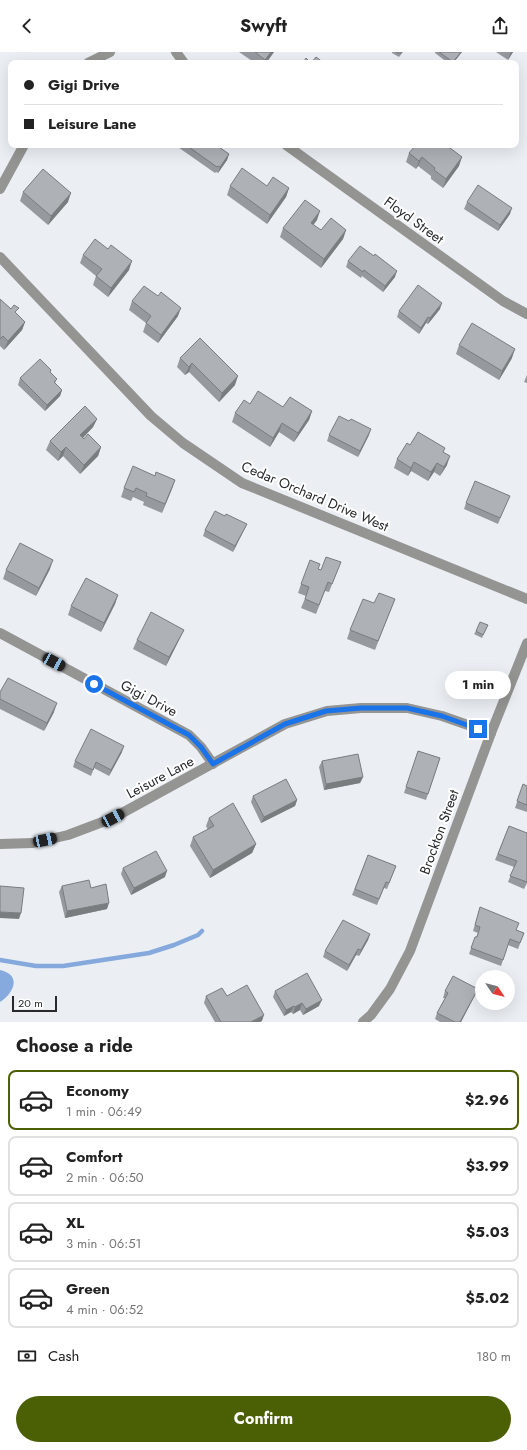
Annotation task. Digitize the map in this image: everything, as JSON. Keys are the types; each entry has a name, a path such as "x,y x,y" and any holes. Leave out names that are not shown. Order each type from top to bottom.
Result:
{"street":[{"path":"94,60 110,52"},
{"path":"0,189 22,148"},
{"name":"Floyd Street","path":"290,148 503,301 527,314"},
{"name":"Cedar Orchard Drive West","path":"0,257 151,416 183,443 242,483 527,599"},
{"name":"Gigi Drive","path":"0,633 189,735 201,747 213,764"},
{"name":"Brockton Street","path":"363,1022 371,1015 390,989 410,951 491,733 527,643"},
{"name":"Leisure Lane","path":"0,844 33,843 68,835 113,818 285,724 326,711 361,708 407,708 442,716 491,733"}],"shaded area":[{"path":"0,970 7,972 11,976 14,984 9,994 0,1002"}],"building":[{"path":"255,52 271,52 265,60"},
{"path":"439,52 461,52 455,60 450,60"},
{"path":"190,148 220,148 229,154 220,167 217,167"},
{"path":"413,148 450,148 462,157 446,179 434,170 435,168 422,157 419,161 409,153"},
{"path":"242,168 267,186 273,177 289,188 270,215 230,186"},
{"path":"43,169 71,193 51,216 23,192"},
{"path":"478,185 512,208 500,225 467,202"},
{"path":"305,200 320,211 311,223 321,230 331,218 346,230 324,259 283,228"},
{"path":"95,239 108,249 111,245 132,261 111,288 96,276 102,269 83,255"},
{"path":"360,246 374,256 375,254 397,271 385,286 364,270 363,272 348,261"},
{"path":"418,285 442,303 430,318 428,317 421,328 399,311"},
{"path":"144,286 158,296 161,292 181,308 161,335 146,323 151,316 132,301"},
{"path":"0,299 11,309 14,305 19,308 15,312 25,322 8,341 3,336 0,339"},
{"path":"472,323 515,349 502,371 459,345"},
{"path":"200,338 238,376 222,393 192,363 189,367 180,358"},
{"path":"40,359 51,370 50,372 57,379 54,382 62,390 47,405 20,378"},
{"path":"258,391 283,407 290,397 312,411 298,433 282,423 273,438 235,413 244,400 250,404"},
{"path":"85,406 97,419 80,435 84,439 88,434 101,447 84,465 66,447 61,452 50,441"},
{"path":"339,416 349,421 351,419 371,429 360,451 329,435"},
{"path":"418,432 445,448 443,452 450,456 444,467 437,463 431,472 414,462 411,468 397,459 407,443 410,445"},
{"path":"133,466 155,476 156,472 175,480 165,504 146,496 147,493 136,488 134,492 124,488"},
{"path":"475,481 510,496 500,518 466,503"},
{"path":"215,511 225,516 226,514 247,524 235,546 205,530"},
{"path":"20,543 53,560 39,588 6,570"},
{"path":"326,557 341,562 332,584 328,582 319,605 305,599 309,587 301,584 310,560 320,564 318,569 321,570"},
{"path":"86,578 118,595 104,623 71,606"},
{"path":"379,593 395,599 378,641 350,630 363,599 374,603"},
{"path":"151,612 184,630 169,657 137,640"},
{"path":"480,622 488,625 483,635 476,631"},
{"path":"8,678 57,703 47,723 0,699 0,692"},
{"path":"91,729 124,746 111,770 96,762 93,770 75,761"},
{"path":"418,751 440,758 428,794 406,787"},
{"path":"358,754 363,777 326,784 322,761"},
{"path":"286,779 297,800 264,817 253,796"},
{"path":"523,784 527,786 527,805 517,801"},
{"path":"233,803 256,844 213,870 193,837 214,826 209,818"},
{"path":"509,826 527,833 527,882 510,876 517,861 498,854"},
{"path":"156,851 167,871 134,888 123,868"},
{"path":"368,855 396,866 389,883 386,882 379,899 355,889"},
{"path":"89,880 91,888 106,884 109,903 67,911 62,886"},
{"path":"0,886 24,888 21,913 0,912"},
{"path":"480,907 519,923 516,930 524,933 520,943 510,939 503,960 471,948 480,927 475,925"},
{"path":"343,920 370,934 361,950 358,949 349,965 325,951"},
{"path":"307,973 322,1000 306,1009 302,1003 286,1010 275,991"},
{"path":"453,976 475,987 475,994 460,1022 455,1022 437,1013 448,993 445,991"},
{"path":"247,985 264,1015 251,1022 221,1022 206,996 222,988 227,996"}],"waterway":[{"path":"0,960 36,966 63,966 149,953 174,945 198,935 202,931"}],"route":[{"path":"94,684 189,735 201,747 213,764 285,724 326,711 361,708 407,708 442,716 478,729"}]}
